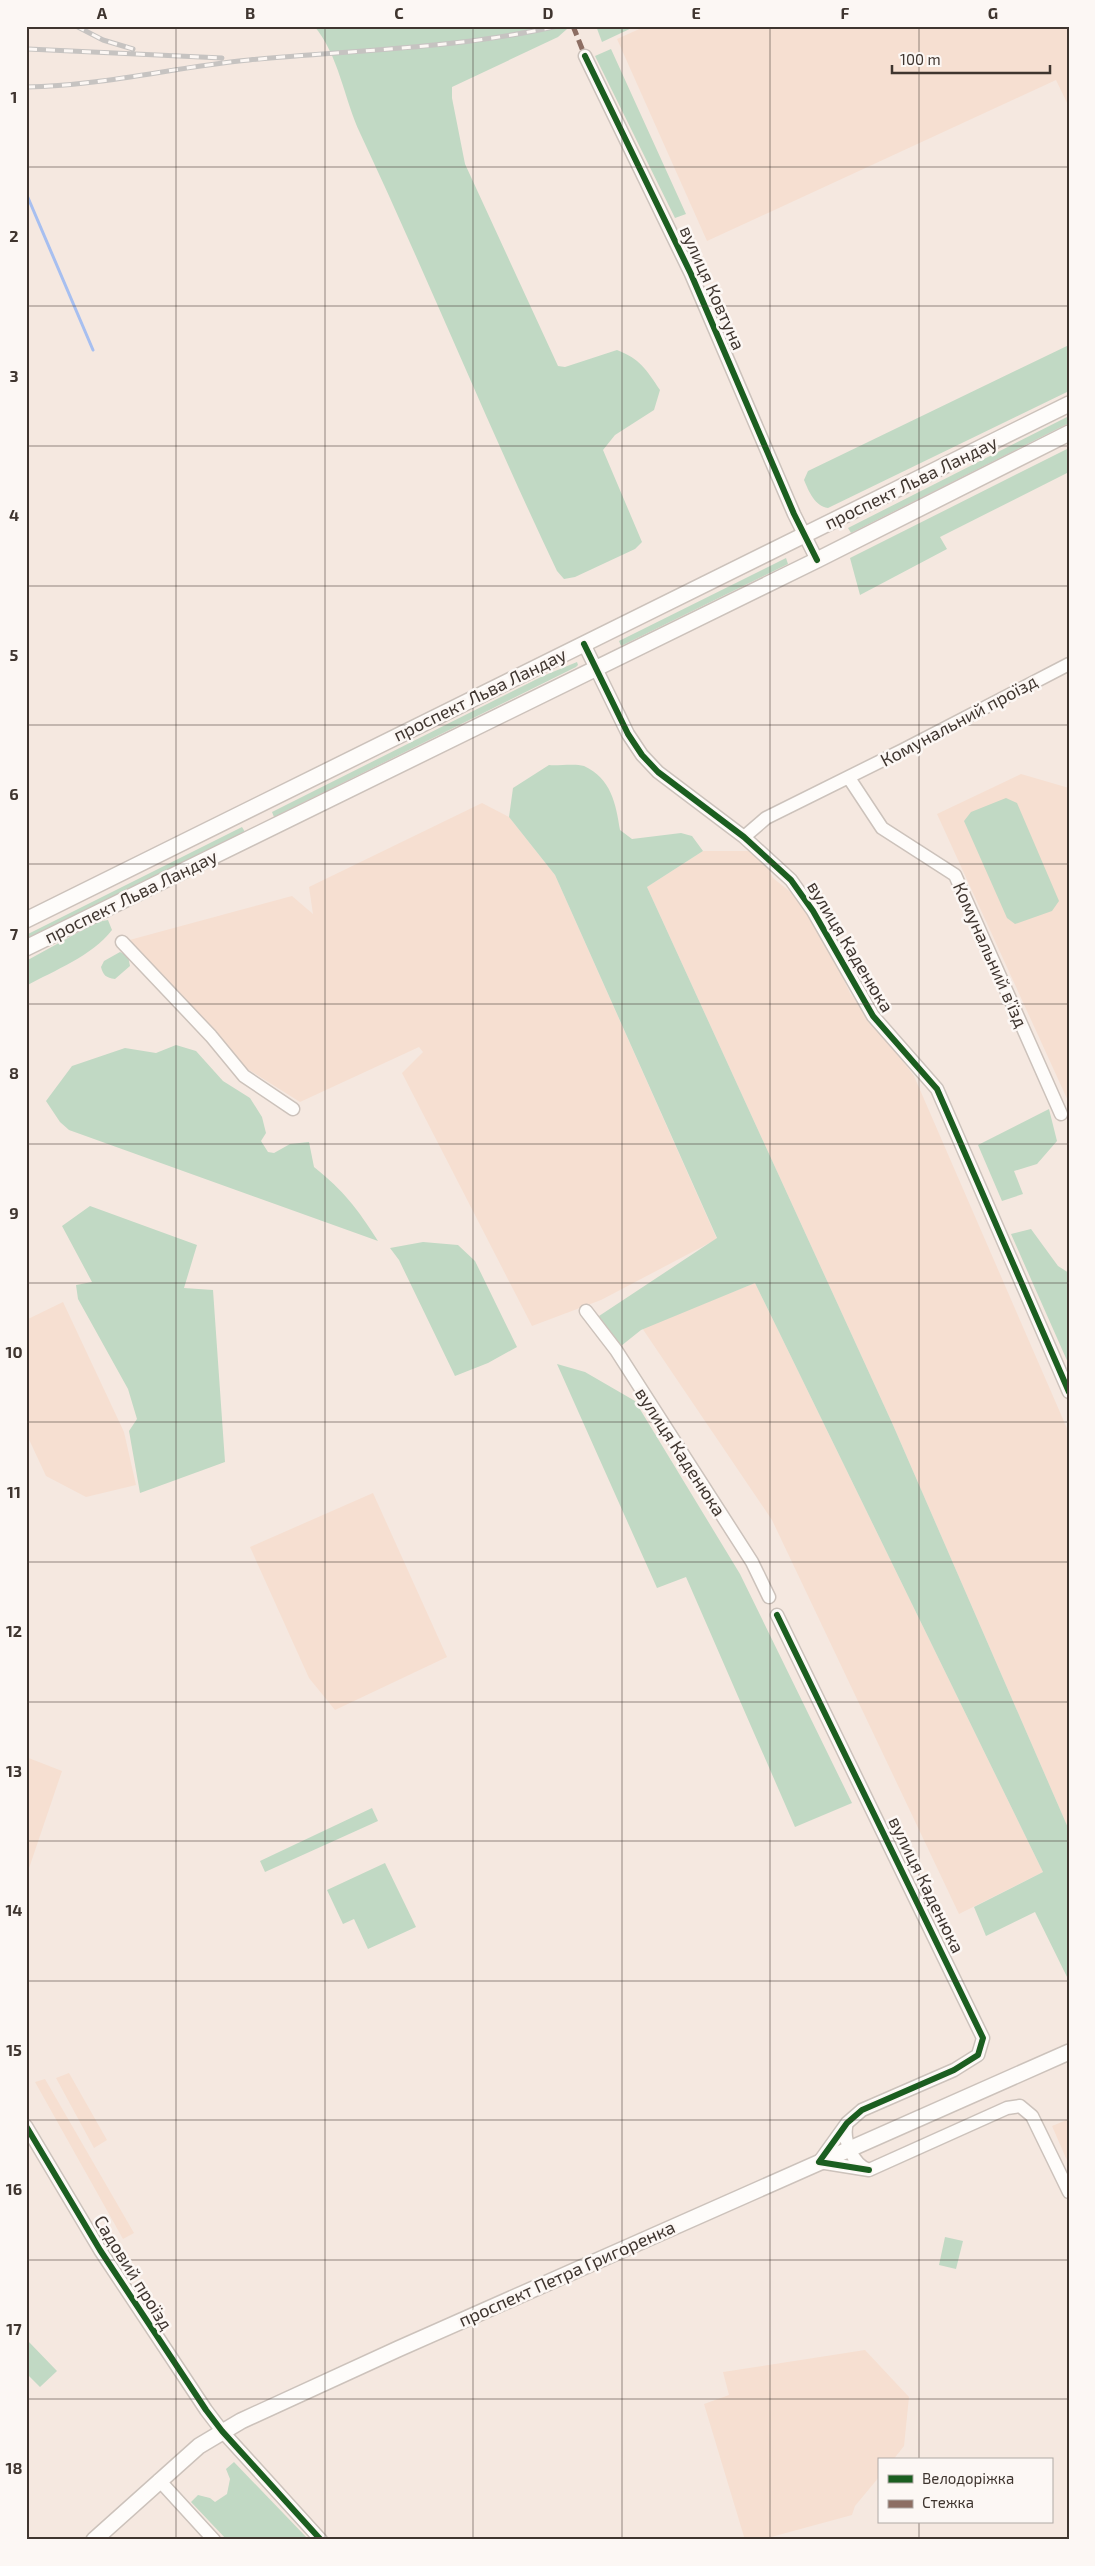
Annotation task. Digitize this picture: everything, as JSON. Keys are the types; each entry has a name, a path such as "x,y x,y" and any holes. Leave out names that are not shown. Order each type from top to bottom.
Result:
{"main road":[{"name":"проспект Льва Ландау","path":"26,920 1069,404"},
{"name":"проспект Льва Ландау","path":"26,948 594,668 818,560 1069,433"},
{"path":"252,808 264,831"},
{"name":"проспект Петра Григоренка","path":"94,2540 159,2480 222,2431 358,2366 1069,2052"}],"street":[{"name":"вулиця Ковтуна","path":"584,56 691,274 805,536 818,560"},
{"name":"вулиця Каденюка","path":"584,644 594,668 628,734 642,754 658,772 744,837 797,887 873,1016 937,1089 1069,1392"},
{"name":"Комунальний проїзд","path":"744,837 766,818 849,778 1069,664"},
{"name":"Комунальний в’їзд","path":"849,778 882,828 955,875 1061,1114"},
{"path":"122,942 211,1036 244,1076 293,1109"},
{"name":"вулиця Каденюка","path":"586,1311 616,1350 752,1562 769,1597"},
{"name":"вулиця Каденюка","path":"778,1615 983,2038 978,2056 954,2070 862,2110 847,2123 819,2162"},
{"path":"819,2162 869,2170 1007,2108 1020,2106 1032,2116 1069,2192"},
{"path":"847,2123 846,2135 855,2162 861,2168 869,2170"},
{"name":"Садовий проїзд","path":"26,2126 145,2320 222,2431 321,2540"},
{"path":"159,2480 214,2540"}],"shaded area":[{"path":"646,26 1069,26 1069,107 1056,80 707,241 617,39"},
{"path":"1021,774 1069,788 1069,1103 937,814"},
{"path":"482,803 509,817 555,875 717,1239 601,1300 532,1326 402,1073 423,1052 419,1047 300,1102 246,1068 160,972 132,954 122,942 292,896 313,914 309,887"},
{"path":"703,851 759,851 773,878 809,907 850,993 914,1076 1069,1433 1069,1830 893,1425 647,887"},
{"path":"755,1283 1043,1872 959,1914 772,1520 642,1328"},
{"path":"63,1302 124,1432 136,1485 86,1497 46,1476 26,1433 26,1320"},
{"path":"373,1493 447,1657 335,1710 309,1678 250,1547"},
{"path":"26,1757 62,1771 26,1877"},
{"path":"69,2073 107,2140 94,2148 56,2078"},
{"path":"45,2079 134,2233 123,2239 35,2082"},
{"path":"1069,2119 1069,2165 1052,2126"},
{"path":"865,2350 909,2397 904,2446 895,2458 878,2458 878,2478 855,2506 852,2515 760,2540 745,2540 704,2404 729,2395 723,2372"}],"green space":[{"path":"314,26 566,26 567,29 558,37 452,87 452,98 465,164 558,366 565,367 617,350 637,361 651,376 660,390 654,410 615,435 603,450 642,542 635,549 575,577 564,579 557,571 354,120 329,50"},
{"path":"596,26 636,26 602,42"},
{"path":"611,49 686,214 675,218 595,56"},
{"path":"1069,345 1069,391 828,508 819,504 810,494 804,480 808,471"},
{"path":"1069,416 1069,423 851,533 848,528"},
{"path":"1069,448 1069,472 940,537 947,549 860,595 850,558"},
{"path":"786,558 788,564 621,646 619,641"},
{"path":"577,662 578,665 576,667 274,817 272,812 543,676"},
{"path":"549,765 584,766 600,777 611,793 620,830 632,839 681,833 692,836 703,851 647,887 893,1425 1069,1830 1069,1981 1035,1912 986,1936 974,1907 1043,1872 755,1283 641,1330 616,1350 599,1316 717,1238 555,875 509,817 513,788"},
{"path":"1006,798 1017,803 1059,901 1052,911 1015,924 1007,918 964,821 971,812"},
{"path":"242,827 245,832 26,940 26,935"},
{"path":"108,920 112,930 104,939 84,955 26,986 26,961 97,922"},
{"path":"120,952 128,956 130,966 115,979 107,977 101,967 104,961"},
{"path":"176,1045 196,1051 223,1081 250,1098 262,1117 266,1133 261,1141 268,1152 274,1153 290,1144 309,1142 314,1167 334,1184 349,1201 378,1241 69,1130 60,1122 46,1101 72,1066 125,1048 156,1053"},
{"path":"1049,1109 1057,1141 1037,1164 1014,1171 1023,1194 1002,1201 978,1145"},
{"path":"90,1206 197,1245 184,1288 213,1290 225,1462 140,1493 129,1431 137,1419 128,1389 78,1299 76,1285 92,1282 62,1226"},
{"path":"1031,1229 1058,1266 1069,1273 1069,1365 1011,1234"},
{"path":"423,1242 458,1245 475,1261 517,1347 488,1363 455,1376 399,1260 390,1248"},
{"path":"557,1364 585,1372 635,1401 740,1574 852,1803 795,1827 686,1577 657,1588"},
{"path":"372,1808 378,1821 265,1872 260,1861"},
{"path":"385,1863 416,1927 368,1949 354,1919 343,1924 327,1890"},
{"path":"945,2237 963,2241 956,2269 939,2265"},
{"path":"29,2342 57,2371 40,2387 26,2373 26,2345"},
{"path":"234,2462 309,2540 227,2540 191,2502 198,2495 210,2498 215,2502 227,2494 230,2479 226,2469"}],"waterway":[{"path":"26,193 93,350"}],"railway":[{"path":"76,26 103,40 133,49"},
{"path":"26,87 110,80 249,60 481,40 558,26"},
{"path":"28,49 222,58"}],"marked path":[{"path":"573,26 585,56"}],"cycle path":[{"path":"585,56 691,274 794,514 817,560"},
{"path":"584,644 628,734 642,755 658,772 744,837 791,880 813,911 873,1016 937,1089 1069,1392"},
{"path":"777,1615 983,2038 978,2055 954,2070 862,2110 847,2123 819,2162 869,2170"},
{"path":"26,2126 100,2250 206,2410 222,2431 321,2540"}]}
